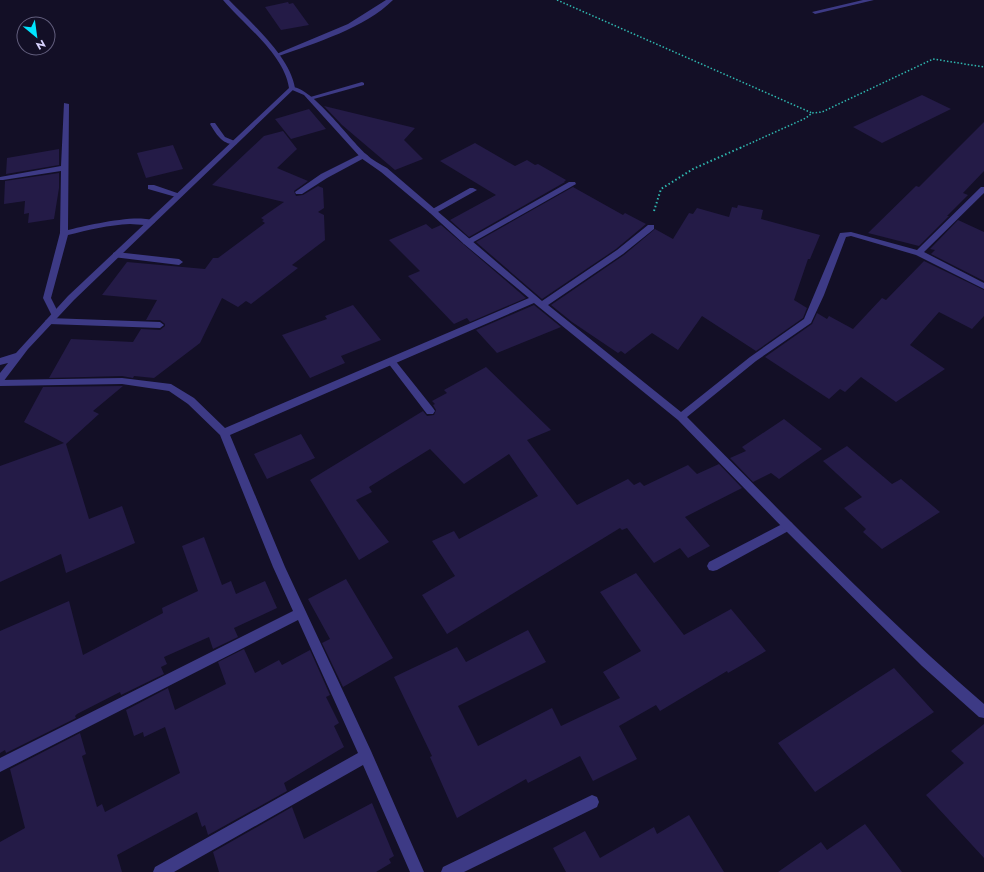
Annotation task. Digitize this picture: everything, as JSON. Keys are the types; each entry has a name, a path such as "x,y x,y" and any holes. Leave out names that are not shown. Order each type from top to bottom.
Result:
{"street":[{"path":"0,382 19,355 55,314 292,88 292,79 277,56 226,0"},
{"path":"277,56 349,26 365,18 390,0"},
{"path":"815,12 871,0"},
{"path":"310,98 362,84"},
{"path":"292,88 306,94 364,156 384,170 433,211 538,302 681,417 788,526 926,662 984,712"},
{"path":"55,314 47,298 64,233 66,104"},
{"path":"213,124 222,138 235,142"},
{"path":"299,192 324,176 364,156"},
{"path":"3,178 64,168"},
{"path":"467,242 572,184"},
{"path":"151,187 179,195"},
{"path":"919,253 984,189"},
{"path":"433,211 473,190"},
{"path":"64,233 113,222 133,220 151,222"},
{"path":"224,433 391,361 538,302 620,252 651,228"},
{"path":"681,417 753,359 808,321 820,295 843,235 851,234 919,253 984,286"},
{"path":"116,255 179,262"},
{"path":"49,321 160,325"},
{"path":"0,362 19,355"},
{"path":"391,361 430,411"},
{"path":"0,382 122,380 171,388 191,401 224,433 279,567 418,872"},
{"path":"713,566 788,526"},
{"path":"0,765 300,613"},
{"path":"160,872 366,756"},
{"path":"448,872 592,802"}],"path":[{"path":"557,0 812,113 822,112 933,59 984,67"},
{"path":"651,228 661,189 693,169 806,118 812,113"}],"building":[{"path":"288,2 289,4 293,3 309,25 281,30 265,7"},
{"path":"922,95 951,109 882,143 853,127"},
{"path":"324,106 415,128 404,140 423,159 395,170 342,125"},
{"path":"309,109 326,129 291,139 275,119"},
{"path":"984,122 984,171 963,193 968,195 919,246 868,233 916,186 919,187"},
{"path":"283,131 297,149 277,168 308,181 294,191 296,196 303,195 318,186 323,188 324,208 318,212 324,215 325,240 292,265 298,268 251,304 246,301 238,307 222,298 200,343 154,378 134,376 133,378 122,376 49,378 71,339 133,342 141,329 160,330 165,326 165,324 160,320 146,320 157,300 102,295 127,262 205,269 213,258 218,258 265,223 261,218 284,202 212,185 264,136"},
{"path":"475,143 515,166 527,160 535,165 538,164 566,180 565,182 469,237 450,220 496,195 440,161"},
{"path":"173,145 183,169 146,178 137,153"},
{"path":"59,149 59,165 6,174 7,158"},
{"path":"59,173 59,188 54,219 28,223 29,213 24,214 25,201 4,204 5,181"},
{"path":"573,187 623,215 625,213 646,224 616,249 542,299 476,242"},
{"path":"738,205 763,210 761,219 820,235 810,259 808,259 794,300 807,308 803,318 756,351 702,316 678,350 652,333 625,354 621,351 618,353 572,322 551,305 624,255 655,229 673,239 689,213 693,214 697,208 729,217 732,207 737,208"},
{"path":"958,220 984,232 984,281 931,254 935,250 930,249"},
{"path":"426,224 432,229 441,225 526,298 470,322 467,318 454,324 408,276 420,271 389,240"},
{"path":"924,261 984,290 984,316 972,329 939,312 910,345 945,369 896,402 861,377 845,392 840,389 829,399 765,357 812,324 817,313 827,319 829,316 853,329 882,298 886,300"},
{"path":"353,305 381,340 341,356 345,363 310,378 282,335 327,319 325,316"},
{"path":"534,305 561,327 497,353 476,330"},
{"path":"486,367 551,430 527,440 577,505 628,479 634,485 640,482 644,486 688,465 697,474 719,464 742,488 685,517 710,546 688,558 680,548 654,563 627,528 622,530 620,528 447,634 422,595 455,576 432,541 454,531 459,539 538,496 509,454 464,484 430,449 369,487 372,492 356,500 389,542 359,560 310,480 423,411 427,416 434,415 436,410 433,405 435,404 432,401 447,393 444,390"},
{"path":"123,386 93,411 99,414 66,444 89,519 122,506 135,543 66,573 61,554 0,582 0,466 64,443 24,422 43,387"},
{"path":"784,419 822,449 779,479 771,473 753,482 730,458 746,451 742,447"},
{"path":"301,434 315,458 267,479 254,454"},
{"path":"847,446 892,484 901,479 940,512 882,549 863,532 866,529 844,508 862,497 823,461"},
{"path":"204,537 222,585 231,581 236,594 265,581 277,608 234,628 238,637 213,649 209,637 164,657 167,664 161,667 164,674 121,695 120,692 77,714 75,716 76,718 6,753 5,750 0,753 0,631 69,601 83,655 163,613 162,608 198,591 182,546"},
{"path":"636,573 684,635 731,609 766,651 728,673 727,671 660,711 656,705 619,726 637,759 593,781 580,756 528,783 526,779 457,818 430,757 432,756 394,677 457,647 466,662 528,630 546,662 458,706 478,746 552,708 561,726 620,698 603,672 641,651 600,592"},
{"path":"346,579 393,658 343,687 322,643 330,639 308,599"},
{"path":"244,649 255,673 279,660 282,665 310,650 330,695 326,697 339,723 334,726 344,747 284,783 287,791 208,835 205,825 202,827 197,812 117,855 122,872 0,872 0,842 25,828 10,769 80,733 86,754 82,756 97,807 102,804 105,812 180,773 165,727 144,737 143,732 134,736 126,710 168,688 175,710 226,684 218,662"},
{"path":"894,668 934,712 815,792 778,743"},
{"path":"984,724 984,858 926,795 964,763 951,751"},
{"path":"372,803 394,856 389,859 391,863 376,872 219,872 213,852 292,807 304,839"},
{"path":"689,815 724,872 566,872 553,848 585,831 600,858 654,827 657,834"},
{"path":"865,824 902,872 778,872 821,842 827,850"}]}
